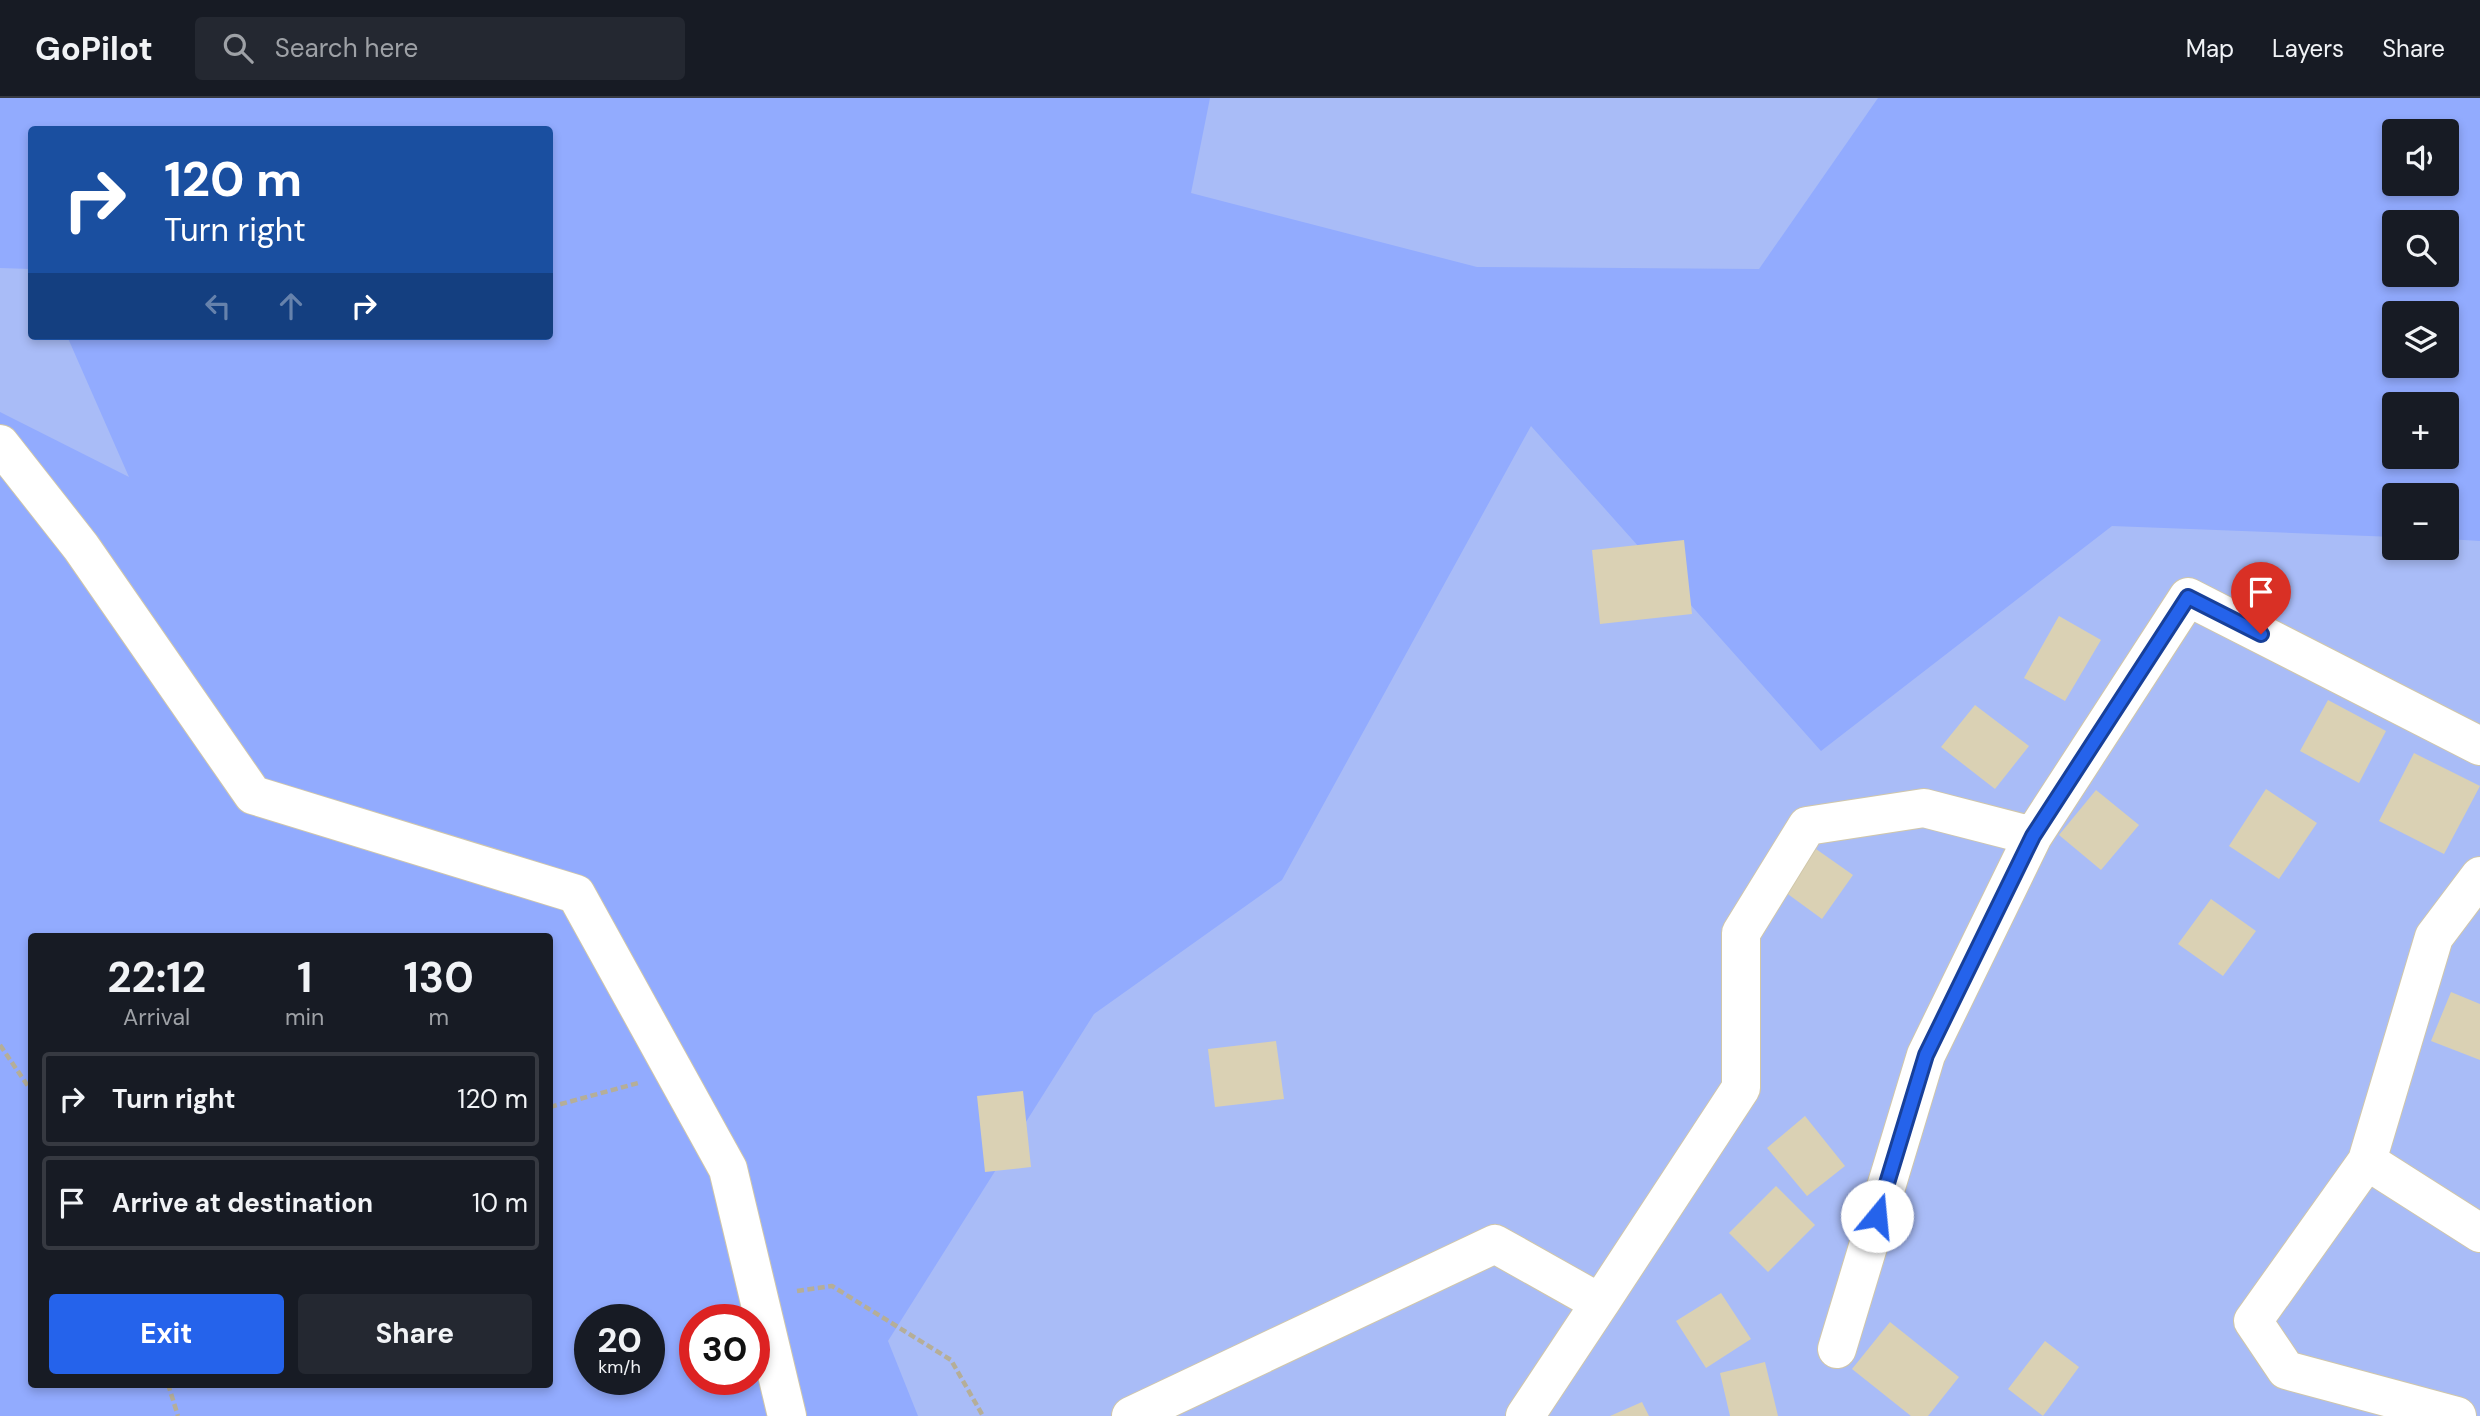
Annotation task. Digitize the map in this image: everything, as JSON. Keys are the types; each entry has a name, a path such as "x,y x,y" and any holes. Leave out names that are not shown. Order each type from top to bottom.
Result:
{"street":[{"path":"0,444 81,547 253,795 576,894 728,1169 788,1416"},
{"path":"1837,1349 1926,1055 2033,836 2188,597 2480,746"},
{"path":"1525,1416 1741,1088 1741,933 1807,826 1924,808 2033,836"},
{"path":"2457,1416 2286,1370 2253,1321 2367,1161 2434,937 2480,876"},
{"path":"2367,1161 2480,1233"},
{"path":"1131,1416 1495,1244 1600,1303"}],"path":[{"path":"0,1045 28,1086"},
{"path":"553,1106 676,1073"},
{"path":"759,1297 832,1286 951,1360 983,1416"},
{"path":"169,1388 178,1416"}],"shaded area":[{"path":"0,98 2480,98 2480,1416 0,1416"},
{"path":"0,98 1210,98 1191,193 1477,267 1759,269 1878,98 2480,98 2480,541 2459,540 2459,483 2382,483 2382,537 2112,526 1821,751 1531,426 1282,880 1094,1014 888,1341 918,1416 0,1416 0,412 129,477 69,340 553,340 553,126 28,126 28,269 0,268"}],"building":[{"path":"1684,540 1692,614 1600,624 1592,550"},
{"path":"2059,616 2101,640 2065,701 2024,678"},
{"path":"2328,700 2386,731 2359,783 2300,751"},
{"path":"1975,705 2029,746 1995,789 1941,747"},
{"path":"2414,753 2480,786 2444,854 2379,821"},
{"path":"2266,789 2317,823 2279,879 2229,846"},
{"path":"2096,790 2139,825 2101,870 2059,835"},
{"path":"1816,849 1853,875 1822,919 1785,892"},
{"path":"2211,899 2256,931 2223,976 2178,944"},
{"path":"2451,992 2480,1004 2480,1060 2431,1041"},
{"path":"1276,1041 1284,1099 1215,1107 1208,1049"},
{"path":"1023,1091 1031,1167 985,1172 977,1096"},
{"path":"1805,1116 1845,1166 1807,1196 1767,1148"},
{"path":"1776,1186 1815,1225 1768,1272 1729,1233"},
{"path":"1721,1293 1751,1339 1706,1368 1676,1321"},
{"path":"1890,1322 1959,1377 1928,1416 1911,1416 1852,1369"},
{"path":"2045,1341 2079,1367 2043,1416 2008,1389"},
{"path":"1765,1362 1778,1416 1730,1416 1720,1373"},
{"path":"1642,1402 1649,1416 1610,1416"}],"route":[{"path":"1877,1216 1926,1055 2033,836 2188,597 2261,634"}]}
